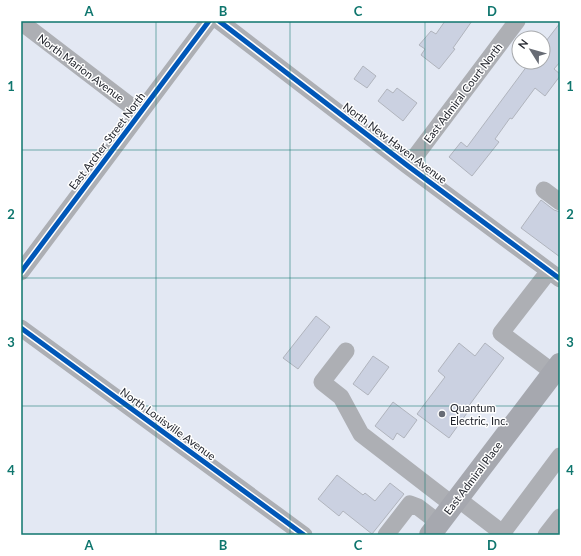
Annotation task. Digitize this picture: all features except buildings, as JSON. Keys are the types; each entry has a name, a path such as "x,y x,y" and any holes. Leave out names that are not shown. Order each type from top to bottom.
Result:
{"main road":[{"name":"East Admiral Place","path":"435,529 557,368"}],"street":[{"name":"East Archer Street North","path":"21,272 209,21"},
{"name":"North New Haven Avenue","path":"220,21 408,166 554,275"},
{"name":"East Admiral Court North","path":"408,166 517,21"},
{"name":"North Marion Avenue","path":"21,22 140,113"},
{"path":"544,190 560,202"},
{"path":"554,275 501,333 557,368"},
{"name":"North Louisville Avenue","path":"21,328 304,535"},
{"path":"346,351 322,382 341,397 361,434 455,502 503,534 560,456"},
{"path":"386,535 410,504 418,507 435,529"},
{"path":"546,535 560,516"}],"cycle path":[{"path":"21,272 209,21"},
{"path":"219,21 408,166 560,279"},
{"path":"21,328 304,535"}],"place":[{"name":"Quantum Electric, Inc.","path":"442,414"}]}
